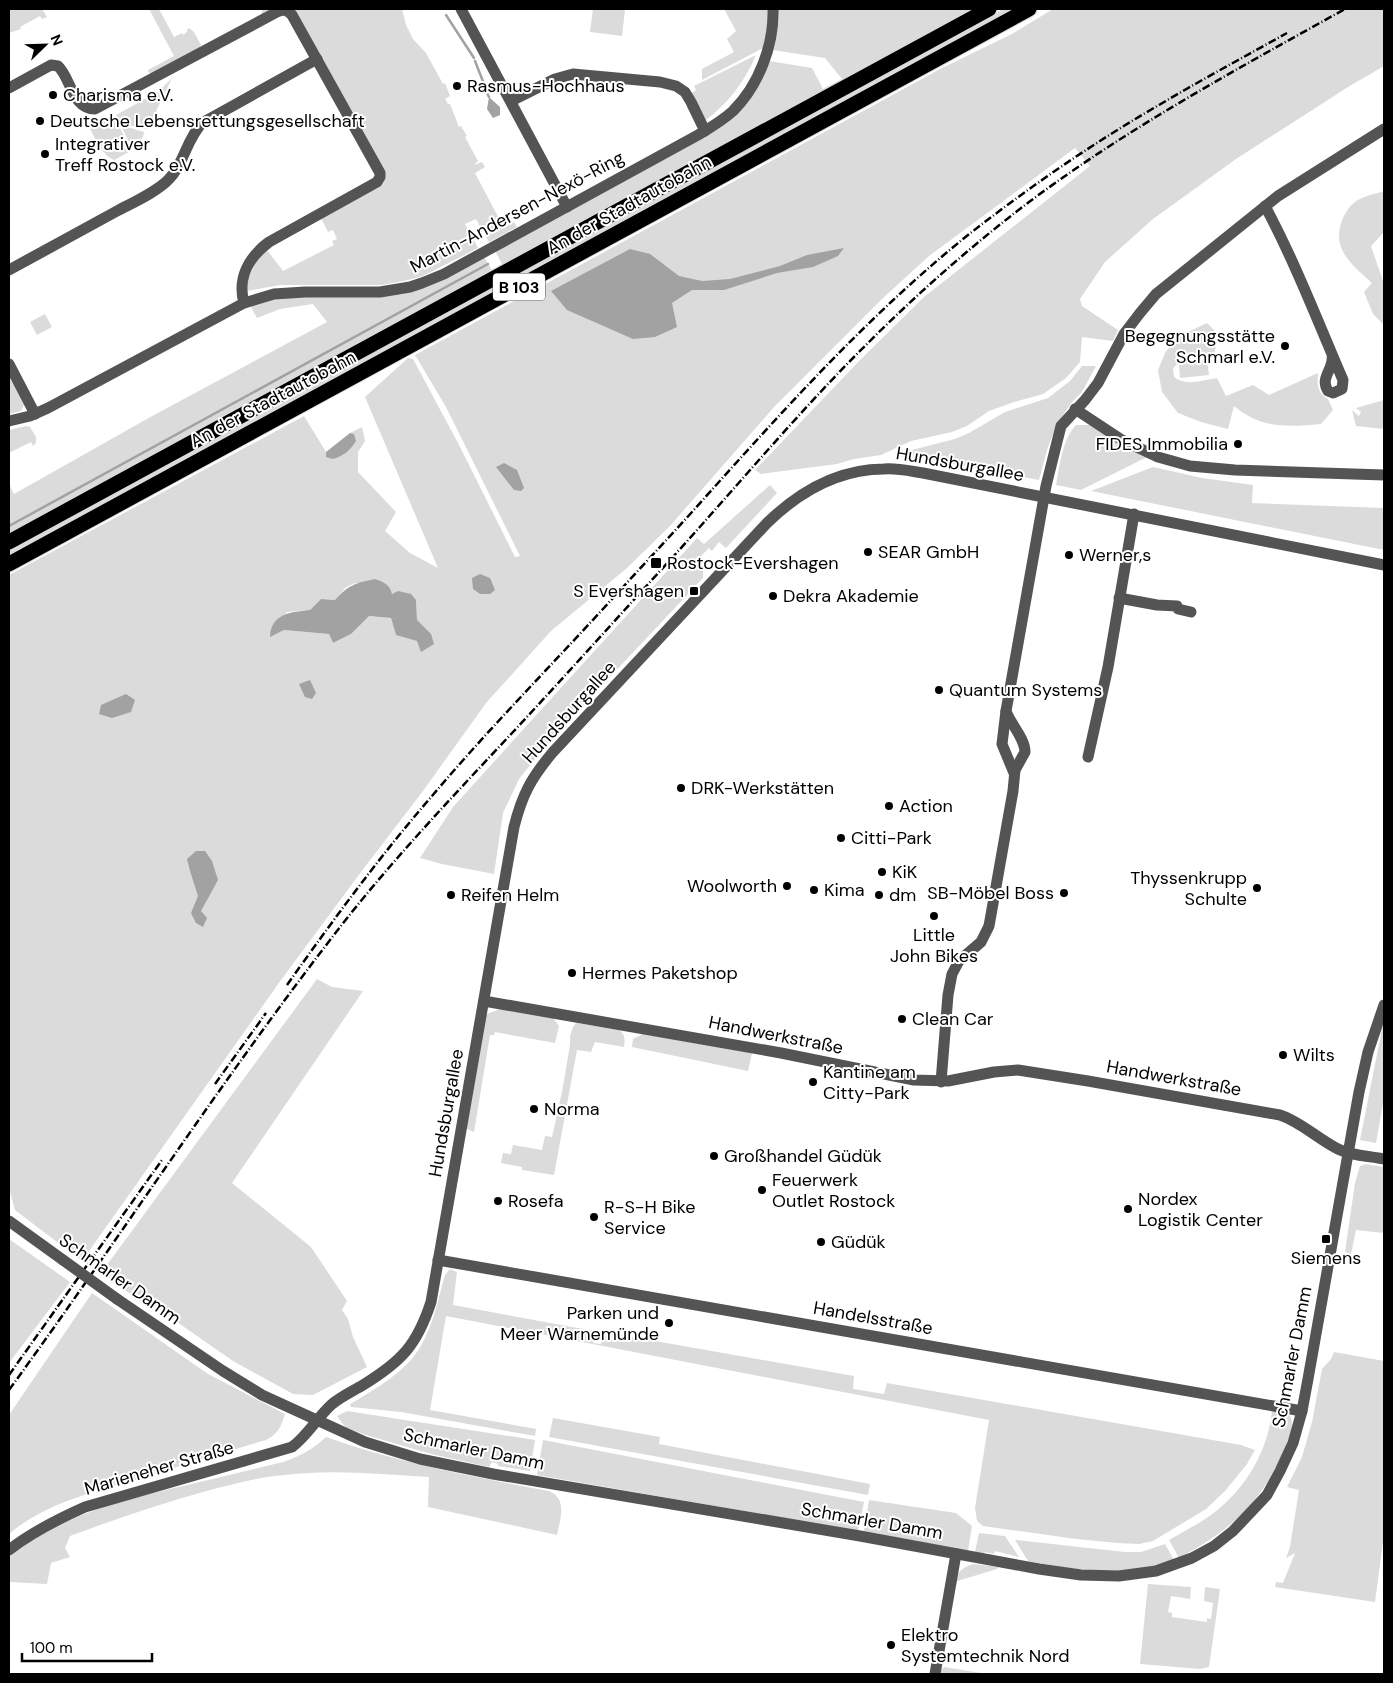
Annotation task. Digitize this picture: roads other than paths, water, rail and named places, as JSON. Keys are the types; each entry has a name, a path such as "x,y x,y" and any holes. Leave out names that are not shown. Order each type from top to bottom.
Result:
{"highway":[{"name":"An der Stadtautobahn","path":"9,542 989,9"},
{"name":"An der Stadtautobahn","path":"9,564 1029,9"}],"street":[{"path":"461,9 568,207"},
{"name":"Martin-Andersen-Nexö-Ring","path":"9,421 35,414 244,303 274,294 291,292 380,292 410,287 444,274 722,120 734,110 757,77 769,45 773,9"},
{"path":"9,88 51,65 58,66 79,102 87,108 95,109 271,16 286,10 292,15 380,173 380,177 377,182 269,242 260,249 250,261 242,279 241,292 244,303"},
{"path":"9,270 134,202 162,184 175,171 190,138 202,124 316,59"},
{"path":"511,101 555,79 573,74 660,82 676,86 685,92 705,131"},
{"path":"1044,498 1061,426 1098,383 1124,334 1156,294 1265,206 1300,181 1384,129"},
{"path":"1265,206 1284,241 1332,354"},
{"path":"9,364 35,414"},
{"path":"1076,409 1122,440 1158,457 1190,466 1228,470 1384,474"},
{"name":"Hundsburgallee","path":"316,1420 332,1404 392,1366 413,1344 422,1327 431,1302 514,827 518,810 531,781 553,752 780,510 818,485 853,473 884,468 923,472 1044,498 1134,514 1384,565"},
{"name":"Hundsburgallee","path":"1014,773 1002,744 1006,711 1044,498"},
{"path":"1088,757 1108,666 1134,514"},
{"path":"1119,598 1157,605 1177,606 1178,609 1191,612"},
{"name":"Hundsburgallee","path":"941,1082 948,995 952,974 959,961 981,942 990,926 1013,791 1014,773 1025,754 1025,748 1006,711"},
{"name":"Handwerkstraße","path":"484,1002 781,1052 898,1078 927,1082 964,1079 1007,1070 1028,1071 1088,1081 1280,1115 1293,1120 1316,1136 1348,1153 1384,1159"},
{"name":"Schmarler Damm","path":"11,1223 117,1299 223,1371 262,1395 365,1442 420,1459 493,1474 1055,1572 1110,1576 1143,1574 1179,1563 1214,1546 1224,1538 1248,1517 1267,1495 1293,1443 1302,1411 1364,1070 1384,1006"},
{"name":"Handelsstraße","path":"438,1260 1302,1411"},
{"name":"Marieneher Straße","path":"9,1550 37,1530 85,1507 292,1447 299,1442 316,1420"},
{"path":"935,1674 956,1554"}],"waterway":[{"path":"446,15 474,58"},
{"path":"475,61 486,89"},
{"path":"486,91 489,97"},
{"path":"9,526 488,264"}],"railway":[{"path":"9,1390 258,1037 300,979 364,897 426,826 854,357 895,316 961,257 1029,202 1067,175 1184,100 1345,9"},
{"path":"287,985 375,865 452,772 791,403 894,299 968,235 1061,167 1134,120 1287,33"},
{"path":"215,1084 266,1013"},
{"path":"9,1375 162,1160"}],"place":[{"name":"Rasmus-Hochhaus","path":"457,86"},
{"name":"Charisma e.V.","path":"53,95"},
{"name":"Deutsche Lebensrettungsgesellschaft","path":"40,121"},
{"name":"Integrativer Treff Rostock e.V.","path":"45,154"},
{"name":"Begegnungsstätte Schmarl e.V.","path":"1285,346"},
{"name":"FIDES Immobilia","path":"1238,444"},
{"name":"SEAR GmbH","path":"868,552"},
{"name":"Werner,s","path":"1069,555"},
{"name":"Rostock-Evershagen","path":"656,563"},
{"name":"S Evershagen","path":"694,591"},
{"name":"Dekra Akademie","path":"773,596"},
{"name":"Quantum Systems","path":"939,690"},
{"name":"DRK-Werkstätten","path":"681,788"},
{"name":"Action","path":"889,806"},
{"name":"Citti-Park","path":"841,838"},
{"name":"KiK","path":"882,872"},
{"name":"Woolworth","path":"787,886"},
{"name":"Thyssenkrupp Schulte","path":"1257,888"},
{"name":"Kima","path":"814,890"},
{"name":"SB-Möbel Boss","path":"1064,893"},
{"name":"Reifen Helm","path":"451,895"},
{"name":"dm","path":"879,895"},
{"name":"Little John Bikes","path":"934,916"},
{"name":"Hermes Paketshop","path":"572,973"},
{"name":"Clean Car","path":"902,1019"},
{"name":"Wilts","path":"1283,1055"},
{"name":"Kantine am Citty-Park","path":"813,1082"},
{"name":"Norma","path":"534,1109"},
{"name":"Großhandel Güdük","path":"714,1156"},
{"name":"Feuerwerk Outlet Rostock","path":"762,1190"},
{"name":"Rosefa","path":"498,1201"},
{"name":"Nordex Logistik Center","path":"1128,1209"},
{"name":"R-S-H Bike Service","path":"594,1217"},
{"name":"Siemens","path":"1326,1239"},
{"name":"Güdük","path":"821,1242"},
{"name":"Parken und Meer Warnemünde","path":"669,1323"},
{"name":"Elektro Systemtechnik Nord","path":"891,1645"}]}
